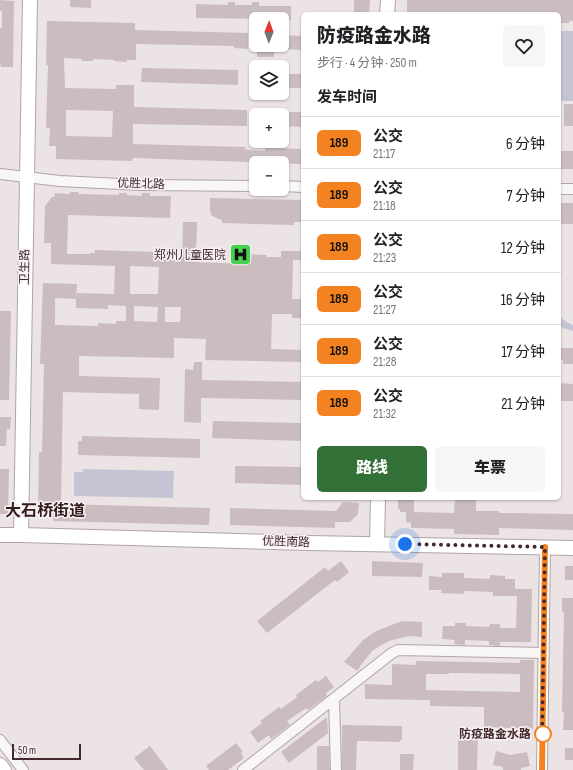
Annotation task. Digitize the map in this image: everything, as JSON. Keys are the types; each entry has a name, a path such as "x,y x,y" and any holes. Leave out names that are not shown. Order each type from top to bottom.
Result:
{"street":[{"name":"卫生路","path":"21,534 30,0"},
{"path":"387,12 388,0"},
{"name":"优胜北路","path":"0,174 60,180 141,185 249,186"},
{"path":"289,186 301,187"},
{"path":"561,189 573,189"},
{"path":"377,543 378,500"},
{"name":"优胜南路","path":"0,535 21,534 309,543 377,543 573,548"},
{"path":"542,770 545,547"},
{"path":"243,770 398,650 544,653"},
{"path":"334,699 336,770"},
{"path":"0,740 23,770"},
{"path":"0,765 4,770"}],"shaded area":[{"path":"561,31 573,31 573,101 561,101"},
{"path":"561,317 566,322 573,325 573,331 561,326"},
{"path":"83,469 174,471 173,498 74,496 74,472 83,472"}],"building":[{"path":"0,0 14,1 13,67 1,67 0,63 0,28 2,28 2,11 0,11"},
{"path":"70,0 91,0 91,8 70,7"},
{"path":"354,0 370,0 369,12 354,12"},
{"path":"407,0 573,0 573,21 569,21 569,23 561,23 561,12 407,12"},
{"path":"228,2 235,2 235,5 252,5 252,2 259,2 259,6 291,6 291,20 289,20 289,12 249,12 249,19 196,18 196,4 228,5"},
{"path":"47,21 135,23 135,30 248,33 248,49 234,48 234,46 136,44 136,60 127,60 127,62 93,59 93,61 81,61 82,59 64,58 65,88 116,89 116,85 134,85 134,107 247,110 247,126 133,124 133,144 245,147 245,149 248,150 265,151 265,148 301,149 301,164 289,164 289,156 249,156 249,162 133,158 132,161 56,159 56,146 49,146 50,128 46,128 48,65 46,65","holes":["66,110 113,111 112,137 66,136"]},
{"path":"289,35 301,36 301,50 289,49"},
{"path":"257,52 274,52 274,57 257,57"},
{"path":"142,68 238,70 238,85 141,82"},
{"path":"289,74 301,74 301,88 289,88"},
{"path":"564,104 573,104 573,126 564,126"},
{"path":"289,112 301,112 301,127 289,126"},
{"path":"561,151 573,151 573,169 561,169"},
{"path":"70,192 79,192 78,194 119,195 119,193 127,193 127,195 142,196 142,193 150,193 150,196 171,196 170,218 68,215 67,254 90,254 95,253 95,250 158,252 159,258 182,259 183,222 197,222 196,262 245,264 245,254 267,255 266,257 281,257 281,251 301,251 301,260 293,260 292,299 301,299 301,318 292,318 292,314 272,314 271,349 301,350 301,362 205,360 206,339 174,338 174,358 79,356 79,376 160,378 159,410 139,409 139,394 63,392 61,504 210,508 209,525 53,521 53,515 38,515 39,452 42,452 44,364 40,364 43,283 77,284 76,299 77,293 114,294 115,266 51,264 51,243 44,243 45,205 55,196 55,193 70,194","holes":["130,266 159,267 158,294 130,294","55,298 76,299 76,308 108,309 108,305 126,306 126,321 116,321 116,324 98,323 98,326 55,325","134,306 158,307 157,322 134,321","165,307 181,307 180,322 165,322"]},
{"path":"210,198 301,200 301,222 294,222 294,225 222,223 222,220 212,216 210,211"},
{"path":"561,203 573,203 573,224 561,224"},
{"path":"0,311 11,311 9,400 0,400"},
{"path":"561,348 573,348 573,364 563,364 563,360 561,360"},
{"path":"194,362 202,362 202,380 301,382 301,400 201,398 201,423 184,422 185,369 193,370"},
{"path":"561,383 573,384 573,401 561,401"},
{"path":"0,417 11,417 10,429 7,429 6,446 0,446"},
{"path":"213,421 301,423 301,441 212,438"},
{"path":"82,436 200,439 200,458 78,455 78,441 82,441"},
{"path":"235,466 301,467 301,485 235,483"},
{"path":"0,469 9,469 8,514 0,514"},
{"path":"398,500 414,500 414,512 454,513 455,500 476,500 476,511 499,511 499,513 573,514 573,530 499,528 499,535 454,534 454,529 411,528 411,523 406,522 406,512 400,512 400,509 398,509"},
{"path":"343,502 359,503 358,514 350,522 335,522 335,528 230,525 230,508 336,511"},
{"path":"341,561 349,572 337,582 335,580 267,633 257,621 325,567 328,571"},
{"path":"372,561 423,563 422,577 372,576"},
{"path":"565,566 573,566 573,580 565,580"},
{"path":"442,573 464,573 464,578 490,579 490,575 505,576 505,579 515,579 515,589 532,589 531,642 500,642 500,646 489,645 489,641 465,640 465,645 454,644 455,640 442,639 443,626 455,626 455,623 466,623 466,626 489,627 490,624 500,624 500,628 516,628 517,596 493,596 493,592 464,591 464,594 441,593 442,590 429,590 429,576 442,577"},
{"path":"562,598 573,598 573,730 563,730 564,612 562,612"},
{"path":"402,621 422,622 422,637 409,636 383,644 372,651 357,671 344,662 363,640 376,631"},
{"path":"520,660 534,660 533,729 484,727 484,707 430,706 430,700 365,699 365,684 392,685 392,664 416,665 416,661 520,663","holes":["426,674 520,674 520,692 426,690"]},
{"path":"326,676 334,687 326,693 327,696 308,710 306,708 287,721 290,725 271,739 269,735 258,743 250,732 262,723 260,721 279,707 281,709 297,697 296,695 316,680 318,682"},
{"path":"327,717 328,733 289,763 281,752"},
{"path":"342,725 402,726 402,740 400,740 400,742 357,741 356,770 342,770"},
{"path":"467,729 478,729 477,770 458,770 458,734 467,734"},
{"path":"236,743 243,752 241,753 244,758 228,770 209,770 206,766"},
{"path":"150,746 168,770 144,770 134,758"},
{"path":"317,746 329,746 330,770 317,770"},
{"path":"565,748 573,748 573,760 565,760"},
{"path":"496,751 510,755 527,752 530,766 521,768 521,770 503,770 503,767 493,765"},
{"path":"400,754 414,754 413,770 400,770"}],"bus line":[{"name":"189","path":"542,770 545,547"}],"place":[{"name":"郑州儿童医院","path":"241,255"},
{"name":"防疫路金水路","path":"543,734"}],"district":[{"name":"大石桥街道","path":"45,511"}],"route":[{"path":"405,544 545,547 542,741 543,734"}]}
